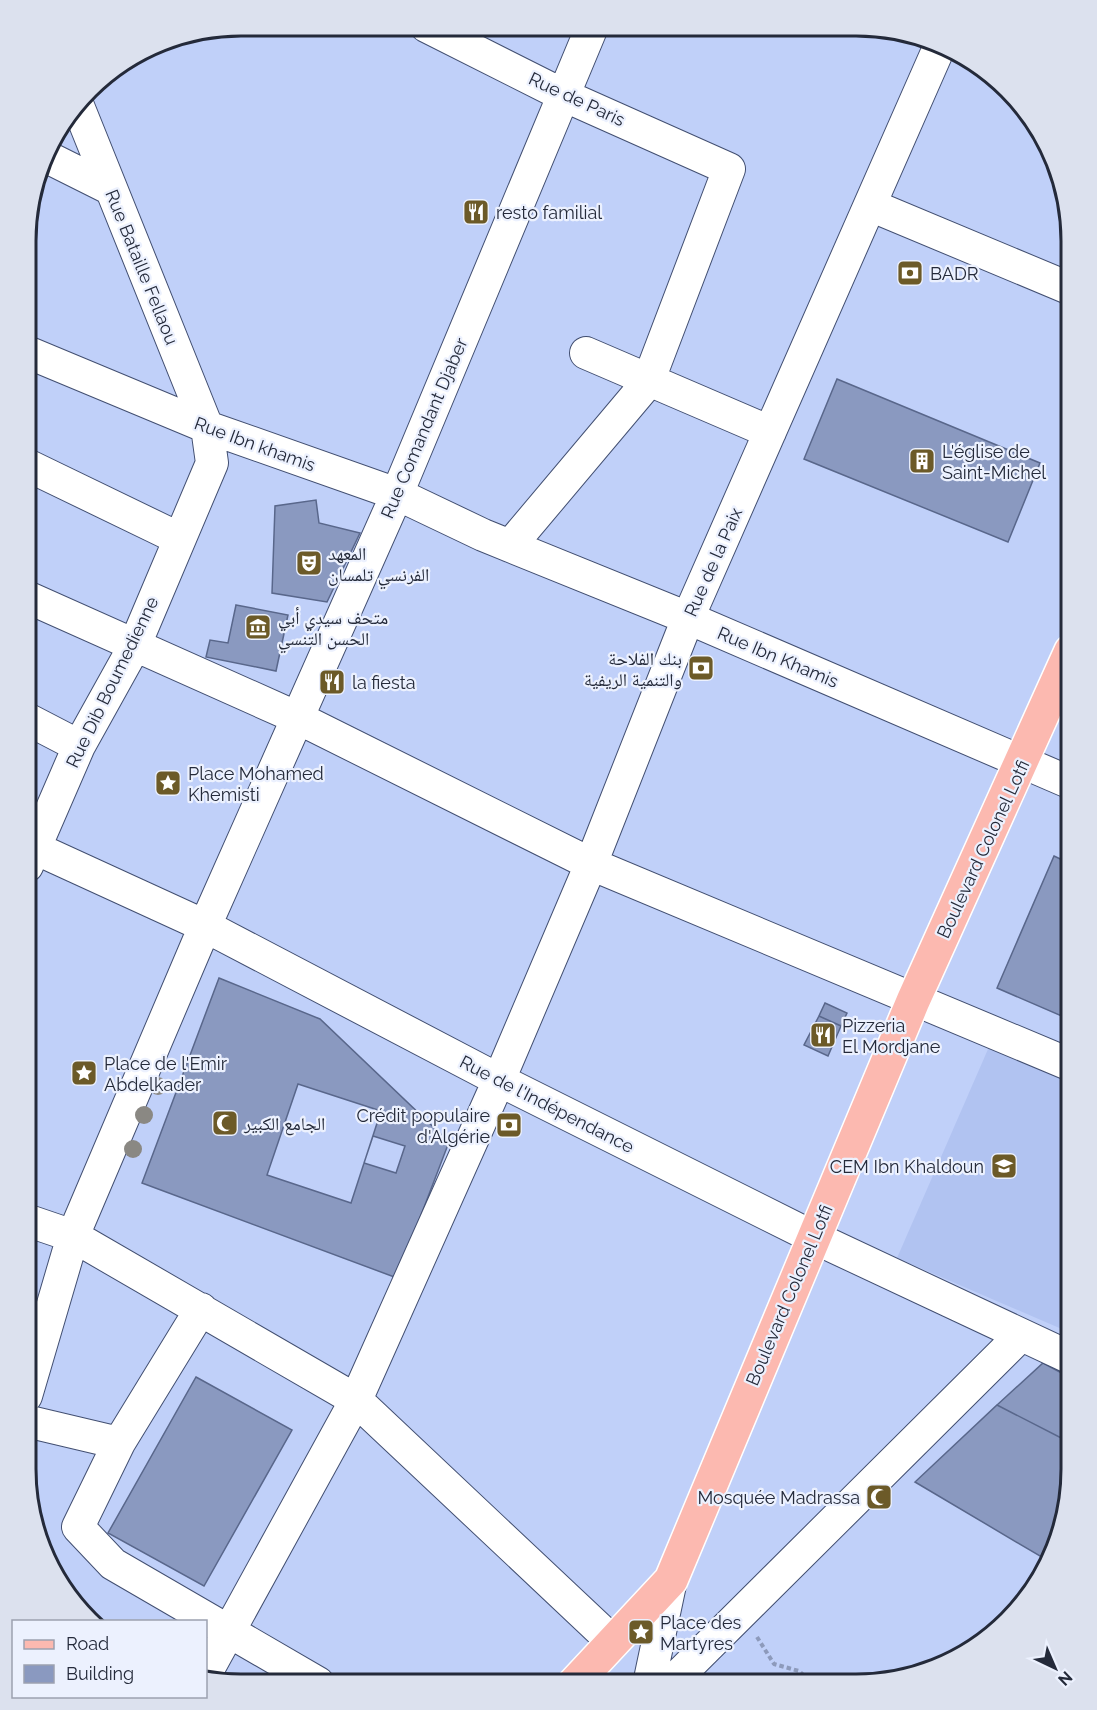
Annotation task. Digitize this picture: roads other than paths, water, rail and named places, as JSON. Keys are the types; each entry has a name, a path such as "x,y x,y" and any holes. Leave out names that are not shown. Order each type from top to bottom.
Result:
{"main road":[{"name":"Boulevard Colonel Lotfi","path":"583,1674 671,1580 913,1000 1061,674"}],"street":[{"name":"Rue de Paris","path":"446,36 563,94 729,169 648,382"},
{"name":"Rue Comandant Djaber","path":"36,1362 73,1236 205,926 397,494 588,36"},
{"name":"Rue de la Paix","path":"207,1671 356,1400 499,1080 591,864 688,618 937,53"},
{"name":"Rue Bataille Fellaou","path":"81,114 207,427"},
{"path":"53,160 109,188"},
{"path":"870,206 1061,285"},
{"path":"586,353 648,382 770,432"},
{"name":"Rue Ibn khamis","path":"36,356 207,427 397,494 497,541"},
{"path":"497,541 648,382"},
{"name":"Rue Dib Boumedienne","path":"36,838 79,746 134,647 178,538 212,463 207,427"},
{"path":"36,469 178,538"},
{"name":"Rue Ibn Khamis","path":"497,541 688,618 1061,779"},
{"path":"36,601 134,647 298,718 591,864 1061,1061"},
{"path":"36,724 79,746"},
{"name":"Rue de l'Indépendance","path":"36,856 205,926 499,1080 813,1237 1061,1353"},
{"path":"36,1223 73,1236 356,1400 613,1642"},
{"path":"201,1309 119,1443 78,1527 113,1564 302,1674"},
{"path":"680,1674 1021,1335"},
{"path":"36,1423 119,1443"},
{"path":"651,1674 671,1580"}],"place":[{"name":"resto familial","path":"476,212"},
{"name":"BADR","path":"910,273"},
{"name":"L'église de Saint-Michel","path":"922,461"},
{"name":"المعهد الفرنسي تلمسان","path":"309,563"},
{"name":"متحف سيدي أبي الحسن التنسي","path":"258,627"},
{"name":"بنك الفلاحة والتنمية الريفية","path":"701,668"},
{"name":"la fiesta","path":"332,682"},
{"name":"Place Mohamed Khemisti","path":"168,783"},
{"name":"Pizzeria El Mordjane","path":"823,1035"},
{"name":"Place de l'Emir Abdelkader","path":"84,1073"},
{"name":"الجامع الكبير","path":"225,1123"},
{"name":"Crédit populaire d'Algérie","path":"509,1125"},
{"name":"CEM Ibn Khaldoun","path":"1004,1166"},
{"name":"Mosquée Madrassa","path":"879,1497"},
{"name":"Place des Martyres","path":"641,1632"}]}
